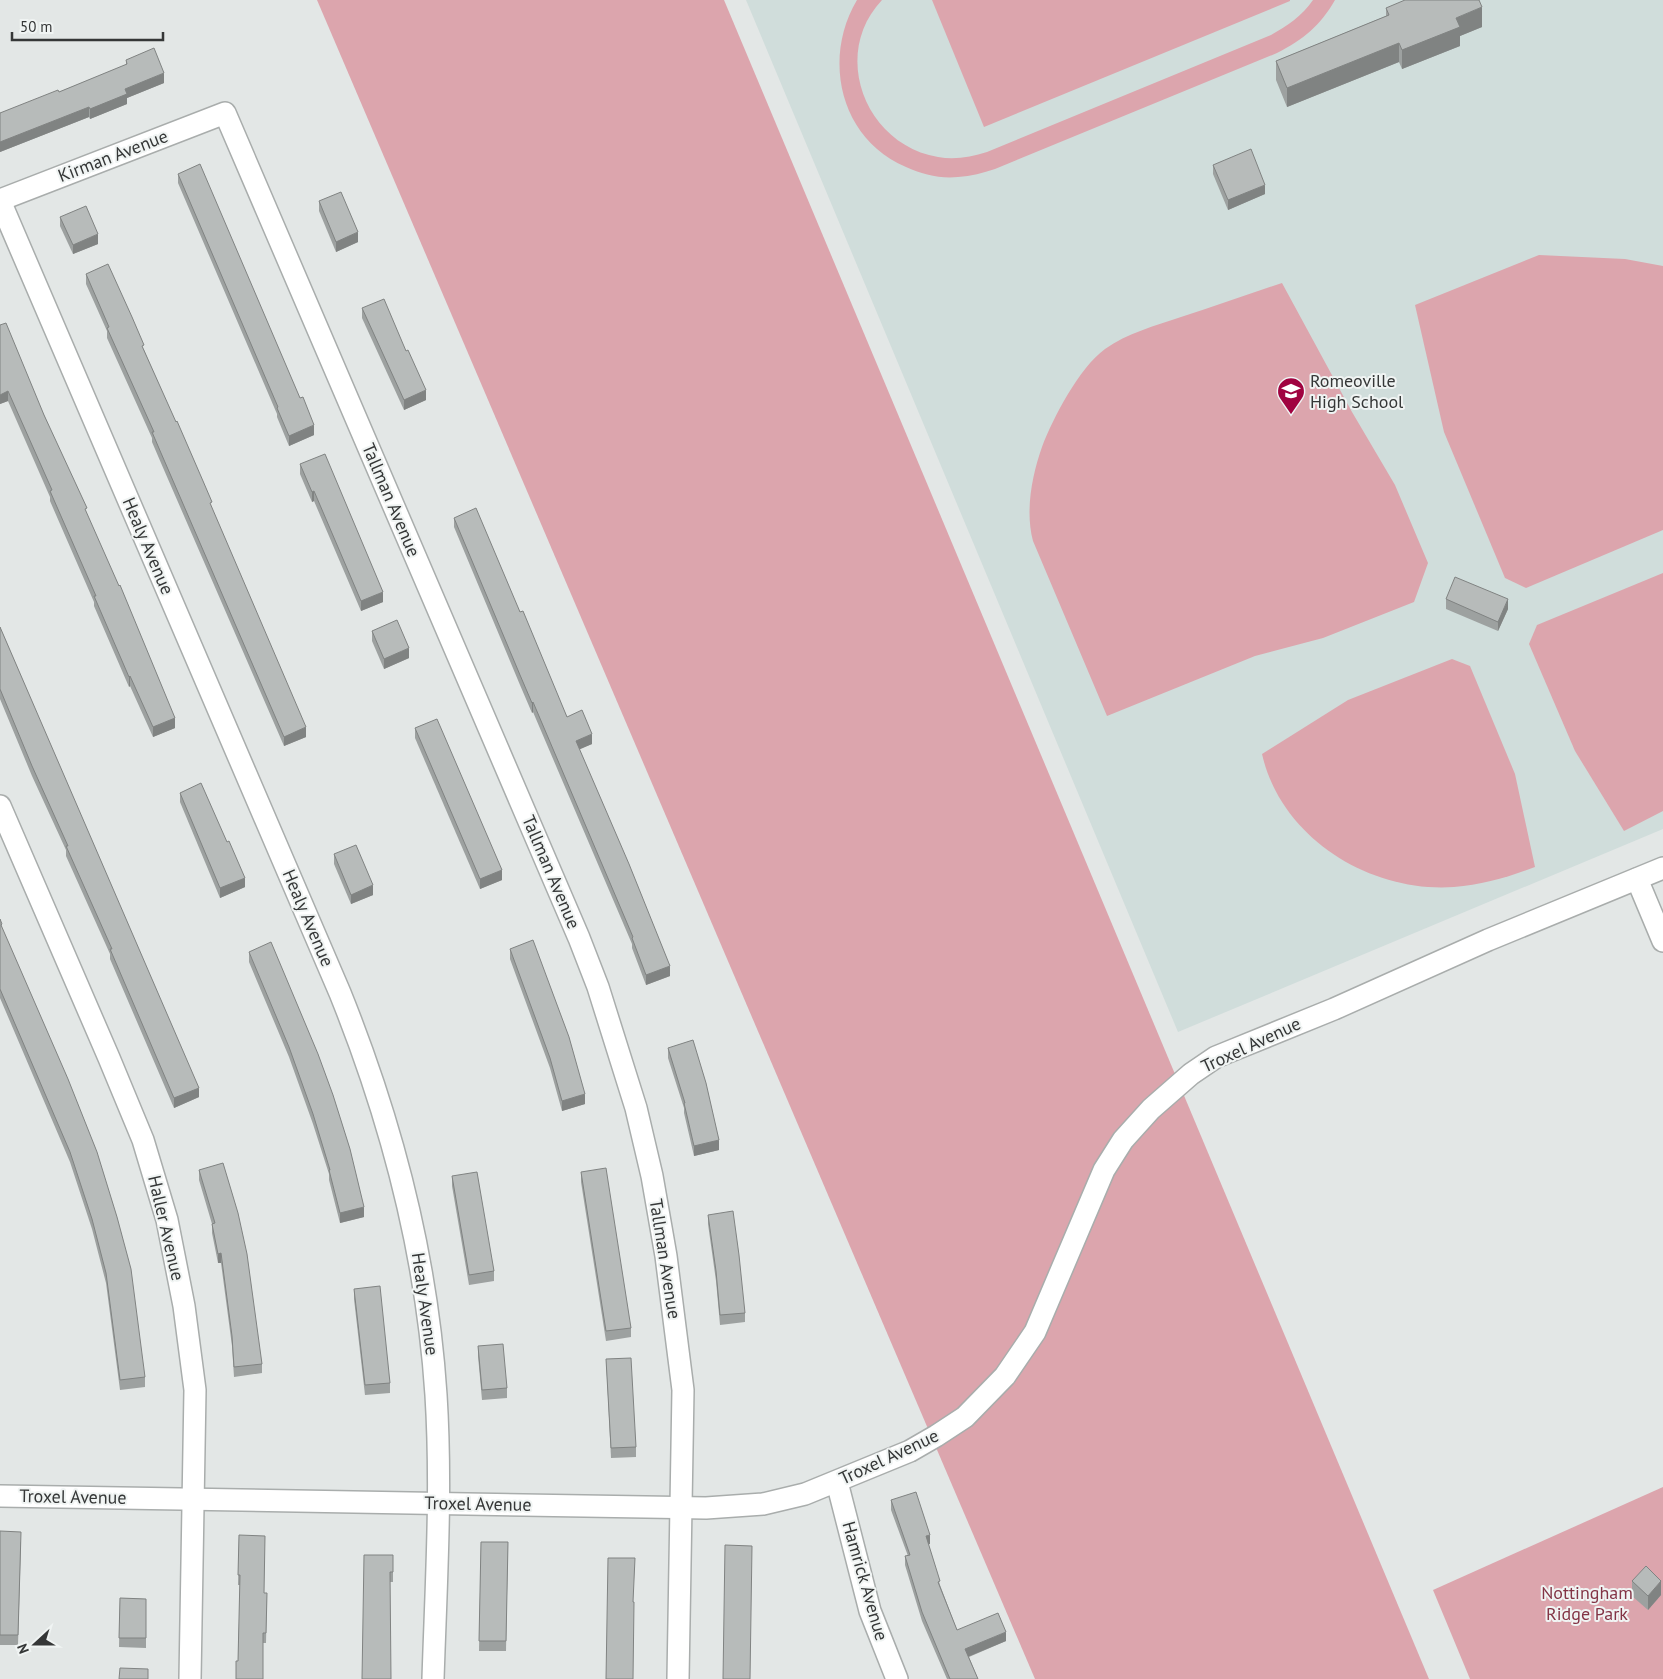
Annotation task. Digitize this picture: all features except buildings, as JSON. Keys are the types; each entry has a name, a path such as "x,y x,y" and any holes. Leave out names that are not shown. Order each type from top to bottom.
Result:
{"street":[{"name":"Kirman Avenue","path":"0,201 225,113"},
{"name":"Tallman Avenue","path":"225,113 575,929 598,987 636,1108 652,1176 666,1256 683,1390 678,1679"},
{"name":"Healy Avenue","path":"0,201 340,993 378,1096 406,1192 423,1281 431,1338 436,1396 438,1504 433,1679"},
{"name":"Haller Avenue","path":"0,806 143,1140 167,1220 184,1306 195,1390 190,1679"},
{"name":"Troxel Avenue","path":"0,1496 706,1508 763,1504 805,1494 837,1482 910,1450 936,1436 965,1417 1005,1376 1035,1332 1104,1170 1129,1134 1151,1109 1191,1074 1216,1058 1334,1009 1488,940 1663,868"},
{"path":"1637,879 1663,941"},
{"name":"Hamrick Avenue","path":"837,1482 870,1611 897,1679"}],"shaded area":[{"name":"Romeoville High School","path":"746,0 1663,0 1663,829 1178,1032"}],"green space":[{"path":"317,0 724,0 1429,1679 1035,1679"},
{"path":"857,0 882,0 867,22 859,46 858,71 864,95 875,117 892,135 913,149 938,157 957,158 987,152 1271,35 1294,20 1313,0 1335,0 1317,25 1277,53 995,169 963,177 938,177 906,167 884,154 866,137 852,117 844,95 840,71 841,47 846,23"},
{"path":"932,0 1290,0 1290,1 984,127"},
{"path":"1539,255 1625,259 1663,266 1663,530 1526,588 1505,578 1444,432 1415,305"},
{"path":"1282,283 1352,412 1395,485 1428,563 1414,602 1323,638 1255,656 1107,716 1033,541 1030,518 1031,493 1035,469 1042,447 1068,394 1095,357 1105,349 1142,330"},
{"path":"1663,573 1663,811 1624,831 1575,751 1529,644 1537,625"},
{"path":"1452,659 1470,666 1515,774 1535,867 1495,880 1454,887 1422,886 1391,881 1361,870 1334,854 1309,835 1288,811 1272,784 1262,754 1348,700"},
{"name":"Nottingham Ridge Park","path":"1663,1487 1663,1679 1470,1679 1433,1590"}],"place":[{"name":"Romeoville High School","path":"1291,415"}]}
